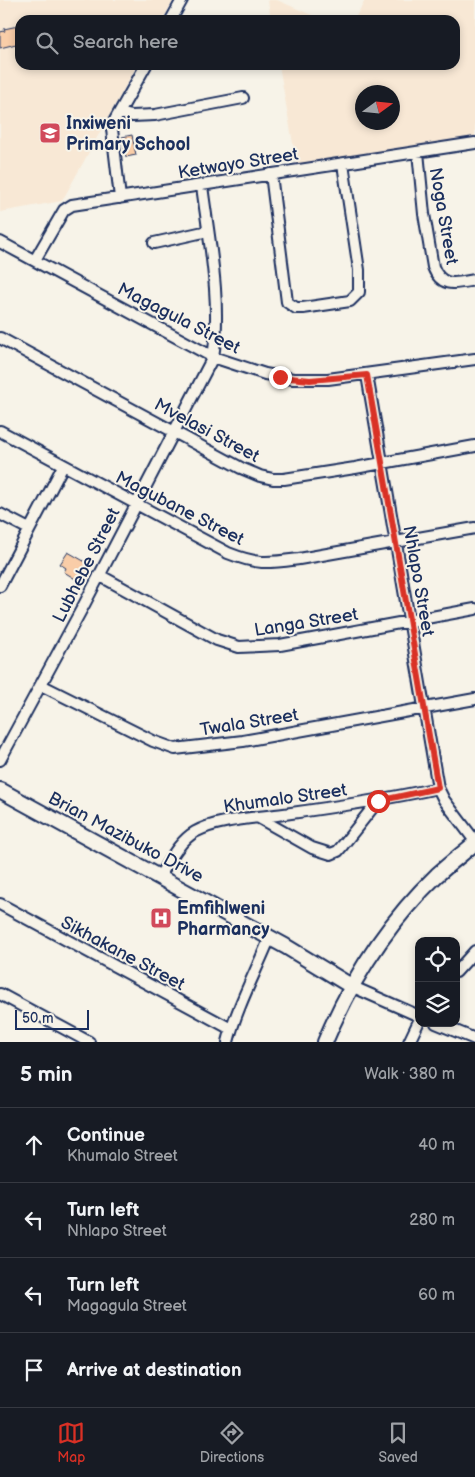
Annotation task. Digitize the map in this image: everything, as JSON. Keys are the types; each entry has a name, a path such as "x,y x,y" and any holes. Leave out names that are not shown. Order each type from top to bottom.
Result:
{"street":[{"path":"174,15 182,0"},
{"path":"120,198 112,129 143,70"},
{"path":"119,113 132,116 155,115 244,98"},
{"name":"Ketwayo Street","path":"35,260 64,210 72,205 475,143"},
{"name":"Noga Street","path":"418,152 424,214 433,267 436,274 447,283 475,280"},
{"path":"271,174 286,296 291,306 303,308 350,301 359,292 359,270 343,164"},
{"path":"202,186 216,324 213,357"},
{"path":"154,244 208,231"},
{"name":"Magagula Street","path":"0,242 213,357 248,370 293,379 328,380 475,359"},
{"name":"Mvelasi Street","path":"0,338 241,468 272,479 314,475 475,446"},
{"name":"Lubhebe Street","path":"0,760 213,357"},
{"name":"Nhlapo Street","path":"367,375 438,788 444,800 475,842"},
{"name":"Magubane Street","path":"0,431 228,553 249,561 299,559 475,528"},
{"path":"0,586 63,466"},
{"path":"0,514 29,529"},
{"name":"Langa Street","path":"99,575 217,640 239,647 280,645 475,609"},
{"name":"Twala Street","path":"41,685 153,741 176,749 243,741 475,699"},
{"name":"Khumalo Street","path":"160,877 184,841 194,833 232,821 378,801 438,788"},
{"name":"Brian Mazibuko Drive","path":"0,790 270,937 351,986 415,1014"},
{"path":"259,818 312,848 331,854 343,846 378,801"},
{"path":"325,1042 351,986 386,934 410,904 438,875 475,842"},
{"name":"Sikhakane Street","path":"0,904 232,1029"},
{"path":"228,1042 270,937"},
{"path":"460,968 475,951"},
{"path":"464,963 475,967"},
{"path":"0,994 89,1042"},
{"path":"409,1042 416,1027"},
{"path":"445,1027 475,1041"}],"shaded area":[{"name":"Inxiweni Primary School","path":"0,0 174,0 165,15 15,15 15,70 134,70 62,201 0,212"},
{"path":"268,0 277,0 312,15 270,15"},
{"path":"365,0 475,0 475,140 297,166 280,70 460,70 460,15 357,15"}],"building":[{"path":"15,27 15,44 0,48 0,32 5,31 4,29"},
{"path":"132,135 136,155 126,157 122,137"},
{"path":"68,552 89,564 86,569 89,571 82,583 64,572 66,568 60,564"}],"place":[{"name":"Inxiweni Primary School","path":"50,133"},
{"name":"Emfihlweni Pharmancy","path":"161,918"}],"route":[{"path":"280,377 328,380 367,375 438,788 378,801"}]}
